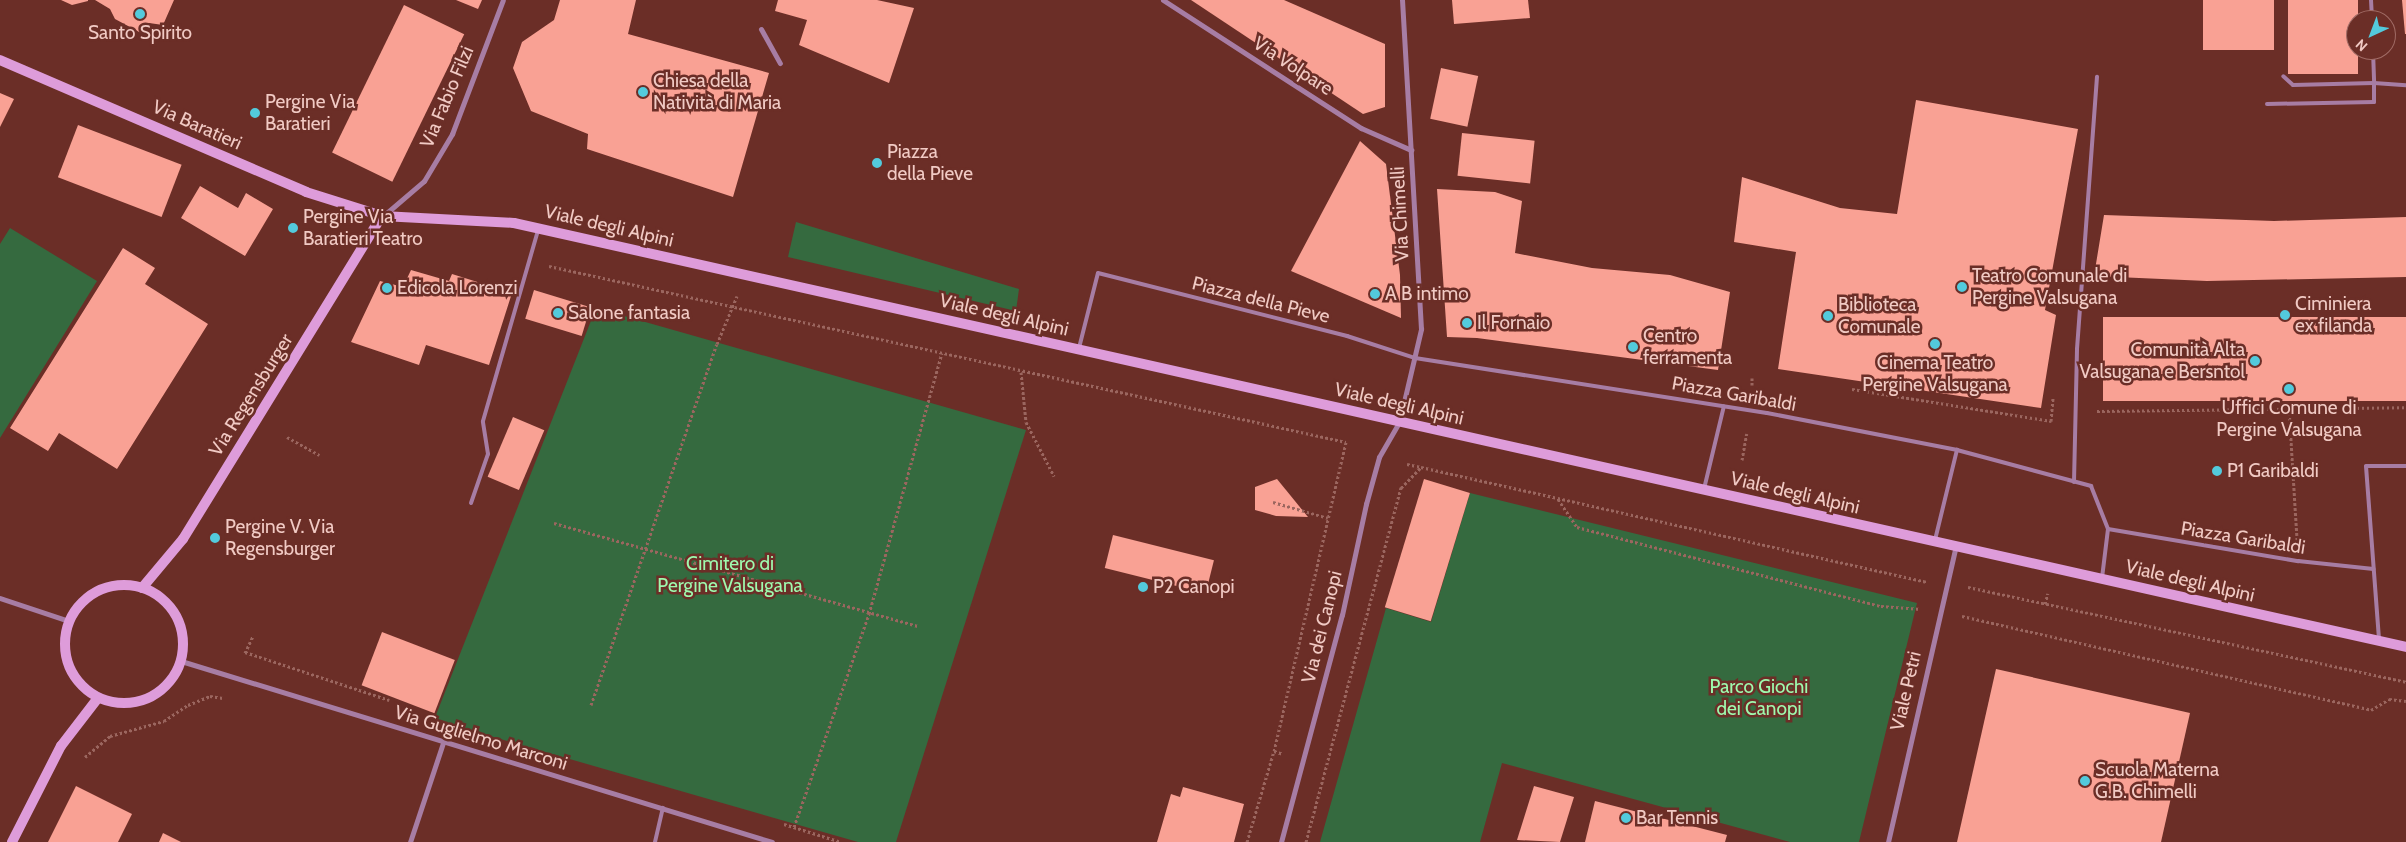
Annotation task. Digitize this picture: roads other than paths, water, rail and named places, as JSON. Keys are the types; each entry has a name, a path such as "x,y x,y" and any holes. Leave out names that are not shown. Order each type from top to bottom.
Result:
{"main road":[{"name":"Via Baratieri","path":"0,60 306,192 382,216"},
{"name":"Viale degli Alpini","path":"382,216 514,223 539,228 2406,648"},
{"name":"Via Regensburger","path":"142,588 183,539 382,216"},
{"path":"128,585 142,588 162,599 176,616 183,638 181,661 169,683 148,699 123,704 98,698 80,684 68,665 65,635 69,620 87,597 99,590 128,585"},
{"path":"12,842 60,746 98,698"}],"street":[{"name":"Via Fabio Filzi","path":"382,216 424,181 452,134 503,0"},
{"name":"Via Volpare","path":"1164,0 1361,128 1411,150"},
{"name":"Via Chimelli","path":"1399,423 1421,329 1402,0"},
{"path":"760,29 780,62"},
{"name":"Via dei Canopi","path":"1281,842 1342,615 1366,504 1379,457 1399,423"},
{"name":"Viale Petri","path":"1888,842 1956,546"},
{"path":"0,598 69,620"},
{"name":"Via Guglielmo Marconi","path":"181,661 443,743 772,842"},
{"path":"410,842 443,743"}],"lane":[{"path":"2266,104 2374,102 2373,60"},
{"path":"2283,76 2293,85 2406,85"},
{"path":"2074,482 2077,349 2097,78"},
{"path":"471,503 488,454 483,421 539,228"},
{"name":"Piazza della Pieve","path":"1079,350 1098,273 1347,336 1415,358"},
{"name":"Piazza Garibaldi","path":"1415,358 1724,406 1957,450 2091,486 2108,529 2101,579"},
{"path":"1704,490 1724,406"},
{"path":"1934,542 1957,450"},
{"path":"2379,641 2366,466 2406,466"},
{"name":"Piazza Garibaldi","path":"2108,529 2298,561 2374,569"},
{"path":"655,842 663,808"}],"place":[{"name":"Santo Spirito","path":"140,14"},
{"name":"Chiesa della Natività di Maria","path":"643,92"},
{"name":"Pergine Via Baratieri","path":"255,113"},
{"name":"Piazza della Pieve","path":"877,163"},
{"name":"Pergine Via Baratieri Teatro","path":"293,228"},
{"name":"Teatro Comunale di Pergine Valsugana","path":"1962,287"},
{"name":"Edicola Lorenzi","path":"387,288"},
{"name":"A B intimo","path":"1375,294"},
{"name":"Salone fantasia","path":"558,313"},
{"name":"Ciminiera ex filanda","path":"2285,315"},
{"name":"Biblioteca Comunale","path":"1828,316"},
{"name":"Il Fornaio","path":"1467,323"},
{"name":"Cinema Teatro Pergine Valsugana","path":"1935,344"},
{"name":"Centro ferramenta","path":"1633,347"},
{"name":"Comunità Alta Valsugana e Bersntol","path":"2255,361"},
{"name":"Uffici Comune di Pergine Valsugana","path":"2289,389"},
{"name":"P1 Garibaldi","path":"2217,471"},
{"name":"Pergine V. Via Regensburger","path":"215,538"},
{"name":"P2 Canopi","path":"1143,587"},
{"name":"Scuola Materna G.B. Chimelli","path":"2085,781"},
{"name":"Bar Tennis","path":"1626,818"}],"park label":[{"name":"Cimitero di Pergine Valsugana","path":"730,575"},
{"name":"Parco Giochi dei Canopi","path":"1759,698"}]}
